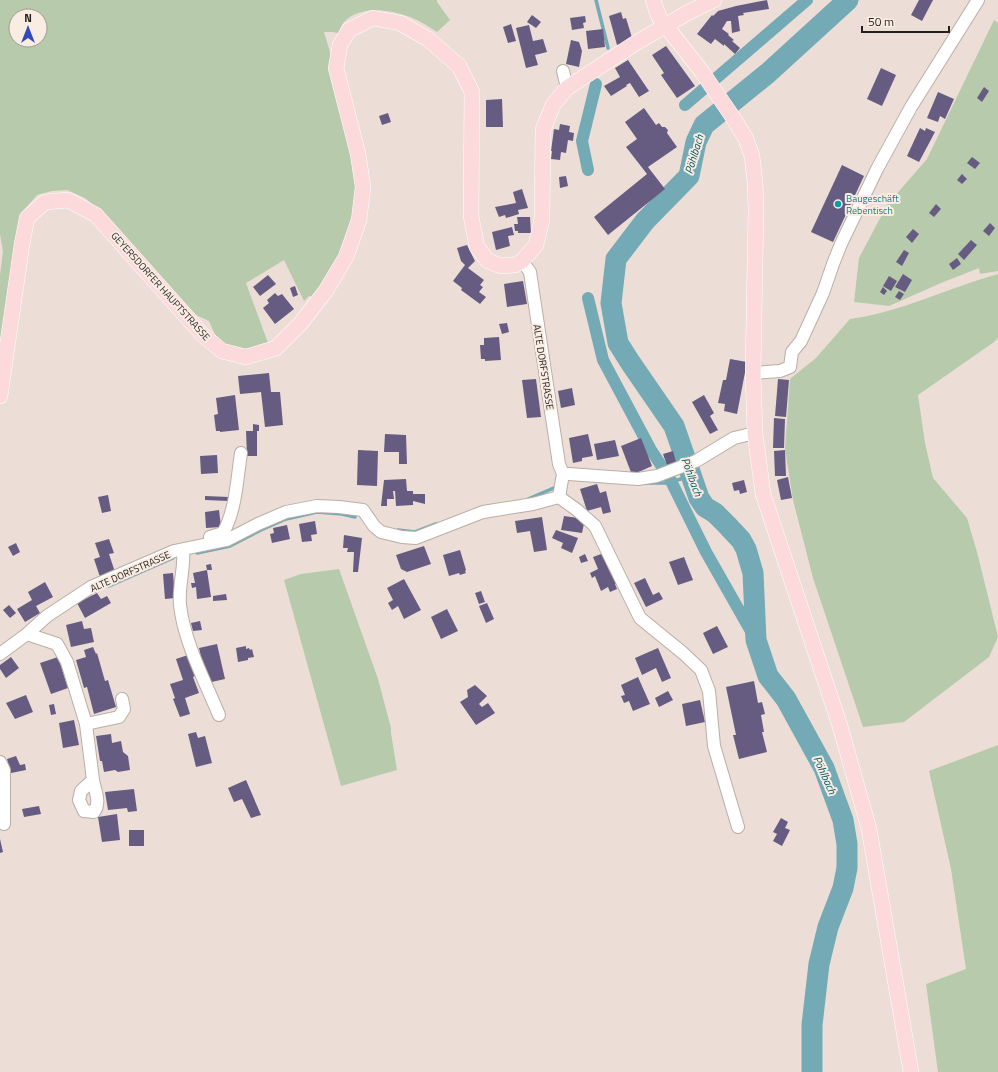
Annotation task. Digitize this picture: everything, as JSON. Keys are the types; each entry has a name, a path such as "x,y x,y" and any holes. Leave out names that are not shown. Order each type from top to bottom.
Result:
{"main road":[{"path":"653,0 659,17 702,72 732,116 746,139 752,156 755,182 753,373 755,433 763,494 840,726 868,829 911,1072"},
{"path":"522,261 536,245 542,219 543,130 553,105 567,88 634,44 714,0"},
{"name":"GEYERSDORFER HAUPTSTRASSE","path":"0,396 27,218 46,202 68,200 96,215 202,334 222,351 246,357 276,348 300,324 325,292 346,257 360,220 363,186 358,154 336,68 340,45 349,30 373,18 400,23 428,39 459,66 472,92 471,216 477,247 488,261 501,266 515,265 522,261"}],"street":[{"path":"753,373 780,371 790,367 792,352 801,341 823,293 833,264 881,162 911,107 978,0"},
{"path":"563,71 567,88"},
{"name":"ALTE DORFSTRASSE","path":"0,654 27,634 47,616 91,587 174,551 227,540 286,512 316,506 363,510 374,526 381,532 402,537 416,538 483,512 534,504 559,497 563,474 559,464 530,272 522,261"},
{"path":"563,474 638,479 660,475 696,462 734,438 755,433"},
{"path":"220,715 184,629 180,604 181,575 186,549 202,540 223,533 230,522 241,453"},
{"path":"559,497 596,526 640,618 683,653 700,670 709,691 714,746 738,827"},
{"path":"27,634 57,644 67,662 86,724 93,780"},
{"path":"86,724 119,717 124,709 122,699"},
{"path":"0,762 4,770 4,824"}],"green space":[{"path":"0,0 437,0 450,20 437,32 419,21 407,16 374,10 357,13 350,17 343,23 338,33 324,32 330,52 331,71 354,170 356,195 355,212 339,258 316,298 309,296 304,301 284,260 246,283 268,343 254,348 244,349 225,346 217,339 209,321 196,315 106,216 85,198 67,190 52,191 37,195 23,211 18,225 0,350 0,275 3,251 0,234"},
{"path":"994,20 998,23 998,271 980,274 979,268 889,306 854,302 859,258 887,205 927,159"},
{"path":"998,274 998,338 918,395 925,443 933,478 967,518 998,637 989,657 904,722 863,727 813,578 793,500 785,449 790,379 816,358 850,319 888,311"},
{"path":"339,569 378,679 391,728 397,770 341,786 284,580 301,574"},
{"path":"998,745 998,1072 938,1072 926,984 966,969 951,869 929,771"}],"building":[{"path":"767,0 769,9 743,13 744,15 738,16 740,31 732,33 731,21 727,21 722,29 729,34 728,35 734,40 732,41 740,48 735,54 724,44 724,46 715,39 711,44 697,34 712,15 713,16 718,11"},
{"path":"919,0 933,0 922,21 911,15"},
{"path":"621,12 623,19 626,18 633,41 617,45 609,16"},
{"path":"532,15 541,22 536,28 527,22"},
{"path":"585,16 586,22 583,23 584,28 572,30 570,18"},
{"path":"511,24 516,41 508,43 503,27"},
{"path":"529,25 533,41 543,39 547,52 535,55 538,65 526,68 516,28"},
{"path":"603,29 605,47 588,49 586,31"},
{"path":"571,40 579,42 582,51 579,67 566,64"},
{"path":"666,46 695,86 677,98 661,75 664,73 652,55"},
{"path":"628,60 649,91 639,97 630,83 611,96 604,86 620,77 615,68"},
{"path":"881,68 896,75 882,106 867,99"},
{"path":"984,87 989,91 982,102 977,98"},
{"path":"938,92 954,99 945,119 940,116 938,122 927,118"},
{"path":"502,99 503,127 486,127 486,100"},
{"path":"644,108 656,125 659,123 662,127 665,127 668,130 667,133 677,147 648,167 665,189 608,235 594,217 647,174 626,147 637,139 625,122"},
{"path":"388,113 391,122 382,125 379,116"},
{"path":"560,124 570,126 569,132 574,133 573,141 568,140 566,153 561,152 560,160 551,159 554,129 559,130"},
{"path":"920,128 925,131 926,128 935,132 919,162 907,156"},
{"path":"972,157 980,163 975,169 967,163"},
{"name":"Baugeschäft Rebentisch","path":"842,165 864,176 833,242 811,232"},
{"path":"962,174 967,179 962,184 957,180"},
{"path":"566,176 568,186 560,188 559,177"},
{"path":"522,189 528,208 518,210 519,214 506,218 505,215 499,217 495,207 516,203 513,192"},
{"path":"936,204 941,209 934,217 929,213"},
{"path":"517,217 530,217 531,233 518,233 518,231 515,231 514,224 518,224"},
{"path":"990,223 995,228 989,236 983,231"},
{"path":"512,227 514,235 508,236 510,246 496,250 492,232"},
{"path":"913,229 919,234 912,243 906,237"},
{"path":"971,240 977,245 964,260 958,254"},
{"path":"467,245 475,261 468,268 484,280 480,285 483,287 479,292 486,297 480,304 461,290 462,288 453,281 465,265 461,261 457,248"},
{"path":"904,250 909,253 902,266 896,262"},
{"path":"957,258 961,264 953,270 949,264"},
{"path":"903,274 912,280 905,292 895,287"},
{"path":"268,275 276,284 260,296 253,287"},
{"path":"889,276 897,281 891,291 883,286"},
{"path":"523,281 527,304 507,307 504,284"},
{"path":"295,286 298,295 293,297 290,288"},
{"path":"883,287 887,291 884,295 880,292"},
{"path":"899,291 904,294 900,300 895,297"},
{"path":"275,293 278,296 282,294 294,309 275,324 263,308 269,303 267,300"},
{"path":"507,323 509,332 502,334 499,324"},
{"path":"499,337 501,360 485,361 485,359 481,359 480,345 484,345 484,338"},
{"path":"730,359 747,362 737,414 724,411 725,404 718,403 723,380 726,380"},
{"path":"269,373 271,392 280,392 283,425 265,427 261,392 240,394 238,376"},
{"path":"536,379 541,417 527,418 522,380"},
{"path":"778,379 789,380 786,417 775,416"},
{"path":"572,388 575,405 561,408 558,391"},
{"path":"235,395 239,430 216,431 214,415 218,414 216,398"},
{"path":"704,395 714,413 710,416 718,430 710,434 692,402"},
{"path":"774,418 785,419 784,448 773,448"},
{"path":"253,424 259,425 259,431 257,431 257,456 247,456 246,431 253,431"},
{"path":"385,434 406,435 407,464 399,464 399,452 384,452"},
{"path":"588,434 593,456 582,458 582,461 573,463 569,438"},
{"path":"641,438 652,466 632,475 621,446"},
{"path":"615,440 619,456 597,460 594,444"},
{"path":"358,450 378,451 377,486 357,485"},
{"path":"785,450 786,476 775,476 774,451"},
{"path":"673,451 676,462 667,465 663,454"},
{"path":"217,455 218,473 201,474 200,456"},
{"path":"788,477 792,498 781,500 777,480"},
{"path":"406,479 407,491 413,491 413,494 425,494 425,504 413,501 413,505 396,506 395,491 393,491 394,499 387,499 387,506 381,506 384,480"},
{"path":"744,480 747,492 740,494 739,490 734,491 732,483"},
{"path":"597,484 600,493 606,491 611,512 603,514 601,507 587,511 580,489"},
{"path":"108,495 111,511 102,513 98,497"},
{"path":"205,496 229,497 229,501 205,500"},
{"path":"219,510 221,527 206,528 205,512"},
{"path":"564,516 585,519 582,533 561,530"},
{"path":"542,517 547,550 534,552 530,531 517,533 515,521"},
{"path":"315,521 317,534 311,535 312,541 302,542 299,524"},
{"path":"287,525 290,539 272,543 270,534 274,533 273,528"},
{"path":"556,530 578,538 572,553 561,548 563,543 552,538"},
{"path":"344,535 362,538 358,572 353,572 354,552 347,552 348,548 343,548"},
{"path":"109,539 114,553 109,554 115,572 100,577 94,559 100,557 95,543"},
{"path":"16,543 20,552 13,556 8,547"},
{"path":"424,546 431,564 407,572 401,569 396,555"},
{"path":"460,550 466,573 460,575 459,573 449,576 443,555"},
{"path":"604,553 618,582 615,584 617,589 610,592 608,587 601,591 595,576 592,578 590,573 598,569 593,557"},
{"path":"585,554 588,561 581,563 579,557"},
{"path":"684,557 693,580 678,585 669,562"},
{"path":"211,564 212,570 207,570 206,565"},
{"path":"207,570 211,597 197,599 196,587 192,588 191,583 195,583 193,573"},
{"path":"173,573 175,598 165,599 163,574"},
{"path":"645,578 653,595 659,592 663,599 646,607 634,583"},
{"path":"404,579 421,610 404,619 398,606 392,610 388,603 393,600 387,588"},
{"path":"45,582 53,597 36,606 40,613 25,622 17,609 32,600 28,592"},
{"path":"481,591 485,602 479,604 475,593"},
{"path":"97,593 101,599 107,596 111,603 85,618 77,603"},
{"path":"226,594 227,600 213,601 213,596"},
{"path":"487,603 494,619 486,623 479,606"},
{"path":"9,605 16,613 10,618 3,610"},
{"path":"447,609 458,631 441,639 431,617"},
{"path":"82,621 84,629 91,628 94,642 71,647 66,625"},
{"path":"200,621 202,630 193,631 191,623"},
{"path":"717,626 728,647 713,654 703,633"},
{"path":"217,644 225,679 207,683 199,648"},
{"path":"246,646 246,649 252,649 254,657 238,662 236,648"},
{"path":"93,647 96,654 97,653 105,681 108,680 116,707 94,714 87,687 84,688 76,660 86,657 84,650"},
{"path":"658,648 671,678 662,682 656,668 642,675 635,658"},
{"path":"188,655 195,676 193,677 199,693 185,698 190,714 180,717 173,699 175,698 170,684 183,680 176,659"},
{"path":"11,657 19,668 6,678 0,669 0,665"},
{"path":"58,657 68,688 51,694 40,663"},
{"path":"638,677 650,704 633,711 629,701 624,703 621,696 625,695 621,685"},
{"path":"754,681 758,703 762,702 765,714 761,715 764,732 762,732 767,752 739,759 733,735 736,735 726,687"},
{"path":"475,685 487,696 479,704 482,707 488,703 495,713 476,725 460,702 468,697 467,690"},
{"path":"668,691 673,700 659,707 655,698"},
{"path":"26,695 33,712 15,719 6,703"},
{"path":"700,700 705,722 686,726 682,704"},
{"path":"54,704 56,714 51,715 49,705"},
{"path":"74,720 79,745 63,748 59,723"},
{"path":"196,732 198,738 205,736 212,763 196,767 188,734"},
{"path":"111,734 112,743 121,741 123,752 128,756 130,770 104,772 102,761 100,761 96,736"},
{"path":"16,756 20,765 25,764 26,770 11,773 7,759"},
{"path":"246,780 261,815 251,818 242,799 234,802 228,788"},
{"path":"134,789 137,811 128,812 127,808 108,810 105,792"},
{"path":"39,806 41,814 24,817 22,809"},
{"path":"117,814 120,840 102,842 98,817"},
{"path":"781,818 788,822 785,828 790,830 782,846 773,841 777,834 773,832"},
{"path":"129,830 144,830 144,846 129,846"},
{"path":"0,839 3,852 0,853"}],"waterway":[{"path":"596,0 608,48"},
{"path":"685,105 807,0"},
{"name":"Pöhlbach","path":"812,1072 812,1025 819,964 828,927 843,888 847,868 847,844 843,820 824,768 786,699 768,676 756,640 753,573 746,549 741,540 715,513 705,507 699,498 674,426 618,343 611,303 616,259 645,221 689,176 696,142 704,125 768,73 848,0"},
{"path":"588,170 582,141 596,84"},
{"path":"588,298 603,360 651,450 670,479 706,552 756,640"},
{"path":"646,483 666,483 692,476"},
{"path":"528,499 556,487"},
{"path":"197,553 230,546 286,519 317,512 342,514 355,517"},
{"path":"398,530 415,532 436,524"},
{"path":"109,586 173,558"}],"place":[{"name":"Baugeschäft Rebentisch","path":"838,204"}]}
